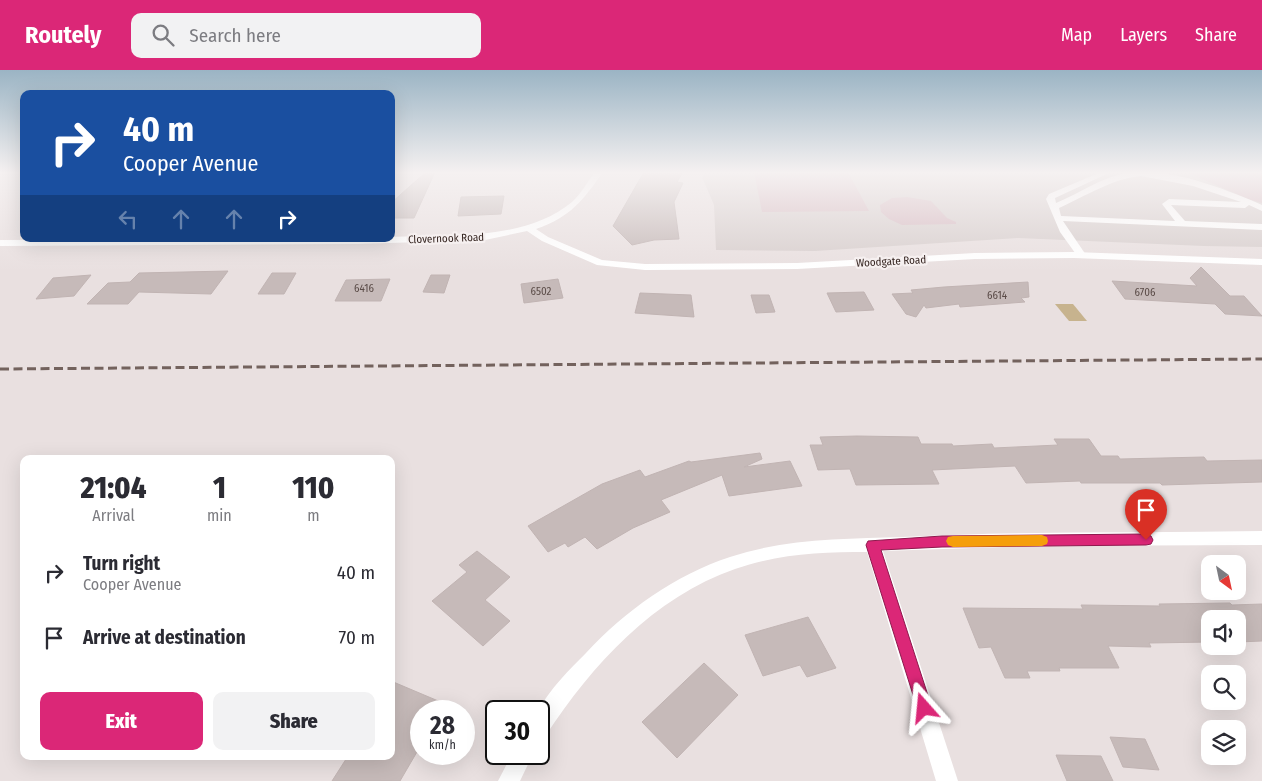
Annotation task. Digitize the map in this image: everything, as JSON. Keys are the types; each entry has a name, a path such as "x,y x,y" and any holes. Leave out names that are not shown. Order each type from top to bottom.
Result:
{"street":[{"name":"Clovernook Road","path":"395,239 486,237 529,228 557,216 572,205"},
{"name":"Woodgate Road","path":"529,228 545,239 586,258 602,262 645,267 797,266 975,256 1081,255 1262,262"},
{"name":"Clovernook Road","path":"0,243 40,242"},
{"path":"550,710 590,659 626,626 659,601 693,581 730,564 782,551 818,546 942,541 1262,538"},
{"path":"873,545 947,781"},
{"path":"509,781 517,765"}],"lane":[{"path":"1058,205 1054,207 1057,218 1070,242 1081,255"},
{"path":"1167,205 1182,224"},
{"path":"1227,205 1260,207"},
{"path":"1057,218 1262,227"}],"shaded area":[{"path":"714,205 1262,205 1262,247 1018,238 815,251 716,250"},
{"path":"761,205 866,205 869,211 762,212"},
{"path":"880,205 935,205 947,218 956,222 956,224 902,225 889,219 881,212"},
{"path":"1055,304 1073,304 1087,321 1069,321"}],"building":[{"path":"395,205 420,205 414,218 395,218"},
{"path":"460,205 502,205 501,214 458,216"},
{"path":"625,205 674,205 679,239 654,240 632,245 613,226"},
{"path":"1201,267 1230,296 1244,296 1262,316 1225,314 1215,304 1125,299 1112,281 1197,286 1190,278"},
{"path":"228,271 211,294 139,292 128,304 87,304 108,283 130,282 139,273"},
{"path":"272,273 296,273 284,294 258,294"},
{"path":"91,275 74,296 36,299 53,278"},
{"path":"431,275 450,275 444,293 423,292"},
{"path":"390,279 381,301 335,301 346,280"},
{"path":"558,279 563,298 524,303 521,284"},
{"path":"1028,282 1029,297 1021,298 1025,302 960,307 959,304 926,308 924,305 916,317 906,314 892,294 913,293 911,290 944,287"},
{"path":"864,292 874,310 836,312 827,293"},
{"path":"640,293 691,295 694,317 635,313"},
{"path":"751,295 769,295 775,312 756,313"},
{"path":"820,437 918,437 921,444 952,444 953,446 992,444 994,448 1058,445 1054,439 1089,439 1101,456 1118,456 1120,459 1204,457 1207,461 1262,460 1262,482 1162,485 1160,483 1081,483 1080,481 1026,483 1015,466 932,470 939,484 856,485 850,469 818,470 810,445 823,445"},
{"path":"760,453 762,459 744,467 790,461 802,486 729,496 722,475 661,500 670,512 633,528 597,549 585,537 568,547 565,543 548,552 528,526 602,484 640,470 645,477 689,461"},
{"path":"477,551 510,577 485,600 510,621 483,646 432,601 467,572 459,565"},
{"path":"1159,604 1262,604 1262,641 1246,642 1246,610 1201,610 1201,642 1149,643 1151,647 1108,646 1119,668 1059,668 1060,671 1027,671 1030,678 1005,678 991,647 979,648 963,608 1083,609 1081,605 1160,606"},
{"path":"808,617 836,668 807,677 800,665 763,676 745,635"},
{"path":"704,663 738,695 677,758 642,722"},
{"path":"395,683 436,700 410,700 410,764 400,781 332,781 345,760 395,760"},
{"path":"1110,737 1145,739 1159,770 1123,767"},
{"path":"1056,755 1101,756 1113,781 1067,781"}],"railway":[{"path":"0,369 1262,359"}],"slow traffic":[{"path":"953,541 1042,541"}],"route":[{"path":"924,708 873,545 942,541 1146,540"}]}
